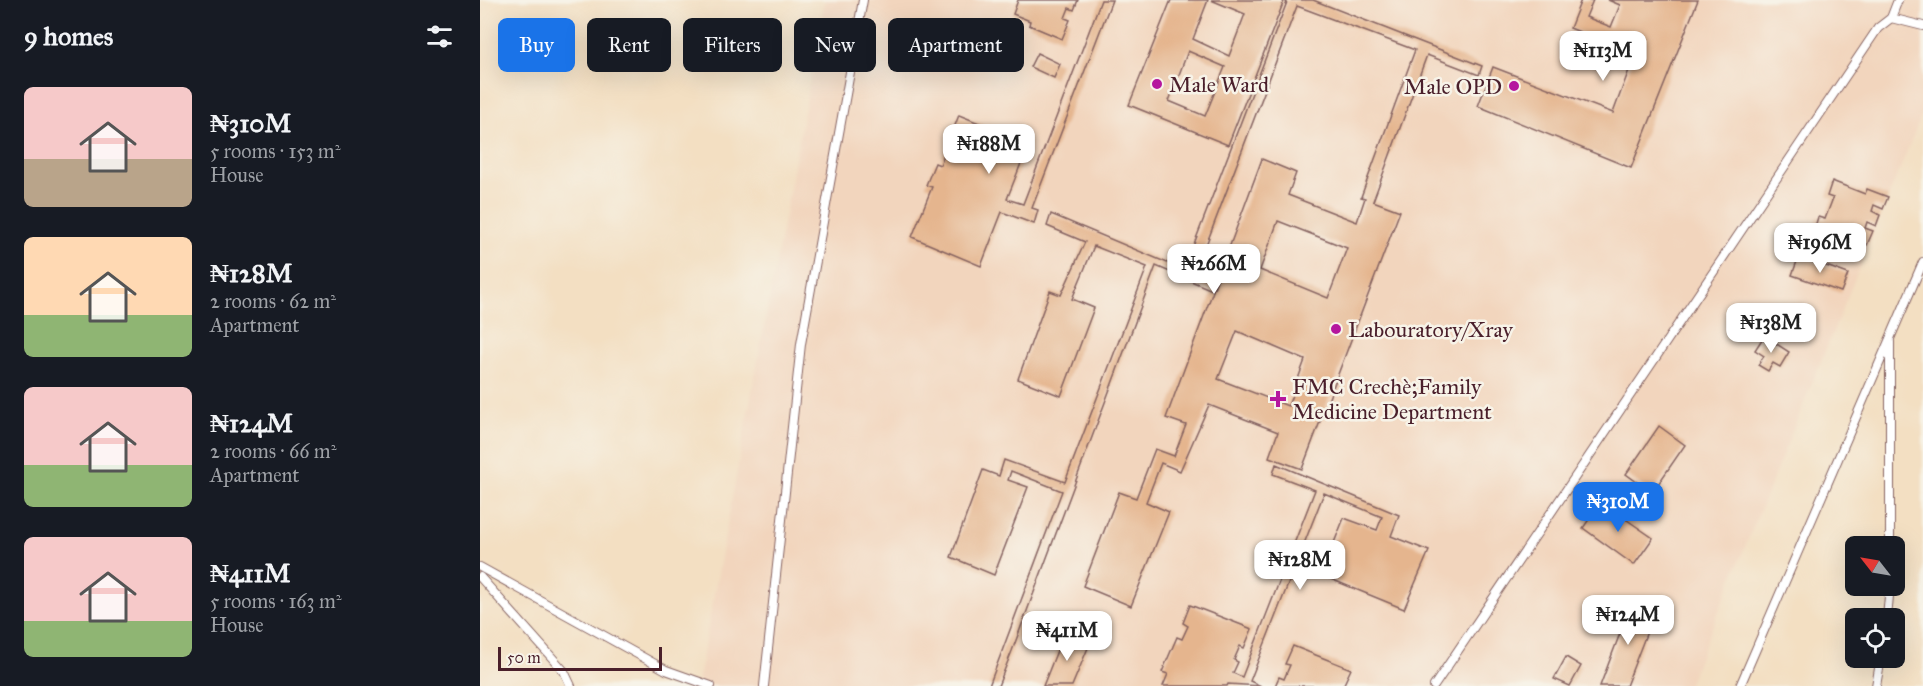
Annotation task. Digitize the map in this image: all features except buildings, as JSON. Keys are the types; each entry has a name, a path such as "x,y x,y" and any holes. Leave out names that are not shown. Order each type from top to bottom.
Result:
{"lane":[{"path":"764,686 801,345 863,0"},
{"path":"1434,686 1878,28 1891,18 1898,0"},
{"path":"1891,18 1923,26"},
{"path":"1740,686 1923,262"},
{"path":"1890,338 1890,536"},
{"path":"480,567 666,670 711,686"},
{"path":"480,577 564,670 571,686"},
{"path":"1876,686 1879,668"}],"shaded area":[{"name":"FMC Crechè;Family Medicine Department","path":"825,0 1923,0 1923,112 1688,686 697,686 812,72 876,72 876,18 822,18"}],"place":[{"name":"Male Ward","path":"1157,84"},
{"name":"Male OPD","path":"1514,86"},
{"name":"Labouratory/Xray","path":"1336,329"},
{"name":"FMC Crechè;Family Medicine Department","path":"1278,399"}]}
